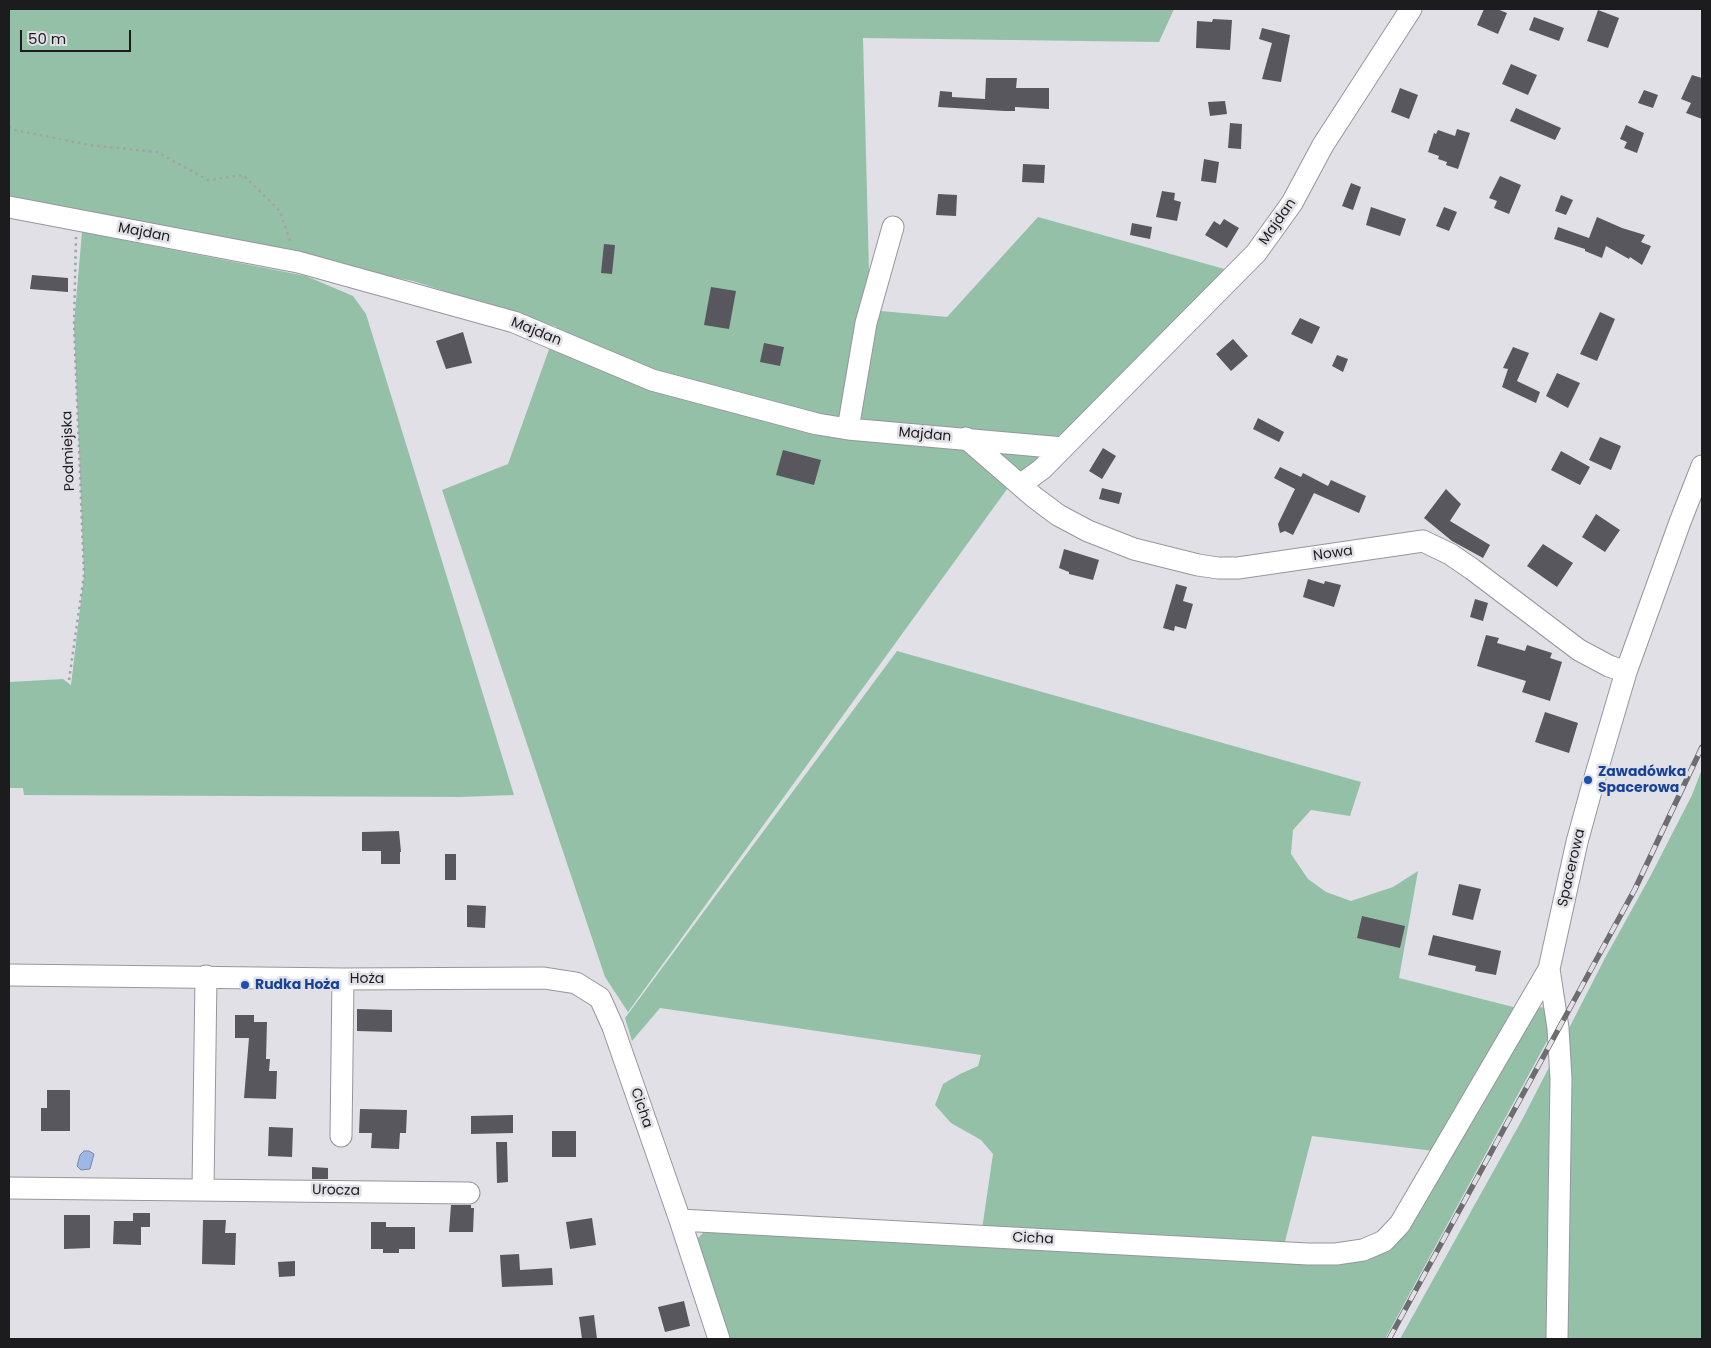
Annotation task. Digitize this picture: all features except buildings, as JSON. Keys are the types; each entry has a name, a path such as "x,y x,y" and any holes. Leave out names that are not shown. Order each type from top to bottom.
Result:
{"street":[{"name":"Majdan","path":"1020,484 1042,469 1256,253 1292,203 1323,145 1411,9"},
{"name":"Majdan","path":"9,207 298,262 514,322 652,380 817,424 848,429 1063,448"},
{"path":"848,429 866,323 893,228"},
{"name":"Nowa","path":"966,438 1058,515 1114,542 1164,557 1218,568 1238,568 1423,541 1450,554 1472,569 1579,650 1609,666 1626,672"},
{"name":"Spacerowa","path":"1384,1241 1400,1224 1549,969 1580,833 1626,672 1702,466"},
{"path":"1549,969 1558,1028 1561,1079 1557,1339"},
{"name":"Hoża","path":"9,975 343,979 544,978 576,983 600,998"},
{"path":"204,1189 206,976"},
{"path":"342,1136 343,979"},
{"name":"Cicha","path":"600,998 613,1027 719,1339"},
{"name":"Urocza","path":"9,1188 204,1189 469,1194"},
{"name":"Cicha","path":"680,1220 1308,1254 1336,1254 1363,1250 1384,1241"}],"path":[{"path":"9,126 15,130 89,145 157,152 208,180 243,175 280,211 298,262"},
{"name":"Podmiejska","path":"68,680 84,575 74,324 77,221"}],"green space":[{"path":"9,9 1174,9 1159,42 863,38 870,310 947,317 1038,217 1228,270 1010,485 628,1012 605,977 442,490 508,464 557,327 413,281 9,200"},
{"path":"82,232 306,276 353,296 366,314 514,795 460,797 24,795 23,788 9,788 9,682 63,679 71,685 84,575 74,324"},
{"path":"897,651 1361,782 1350,816 1311,810 1293,830 1291,854 1308,879 1326,892 1351,901 1393,887 1418,871 1399,978 1525,1010 1442,1152 1312,1136 1282,1253 1336,1254 1363,1250 1384,1241 1400,1224 1535,1009 1542,1007 1548,1011 1553,1030 1385,1339 722,1339 694,1249 696,1240 704,1232 1262,1251 981,1236 993,1154 981,1140 951,1123 935,1105 943,1084 978,1066 981,1055 660,1008 632,1041 625,1018"},
{"path":"1702,769 1702,1339 1400,1339 1523,1118 1605,958 1651,875 1692,795"}],"water":[{"path":"84,1151 94,1154 90,1169 81,1170 77,1166 80,1155"}],"railway":[{"path":"1389,1339 1635,889 1702,747"}],"place":[{"name":"Zawadówka Spacerowa","path":"1588,780"},
{"name":"Rudka Hoża","path":"245,985"}]}
